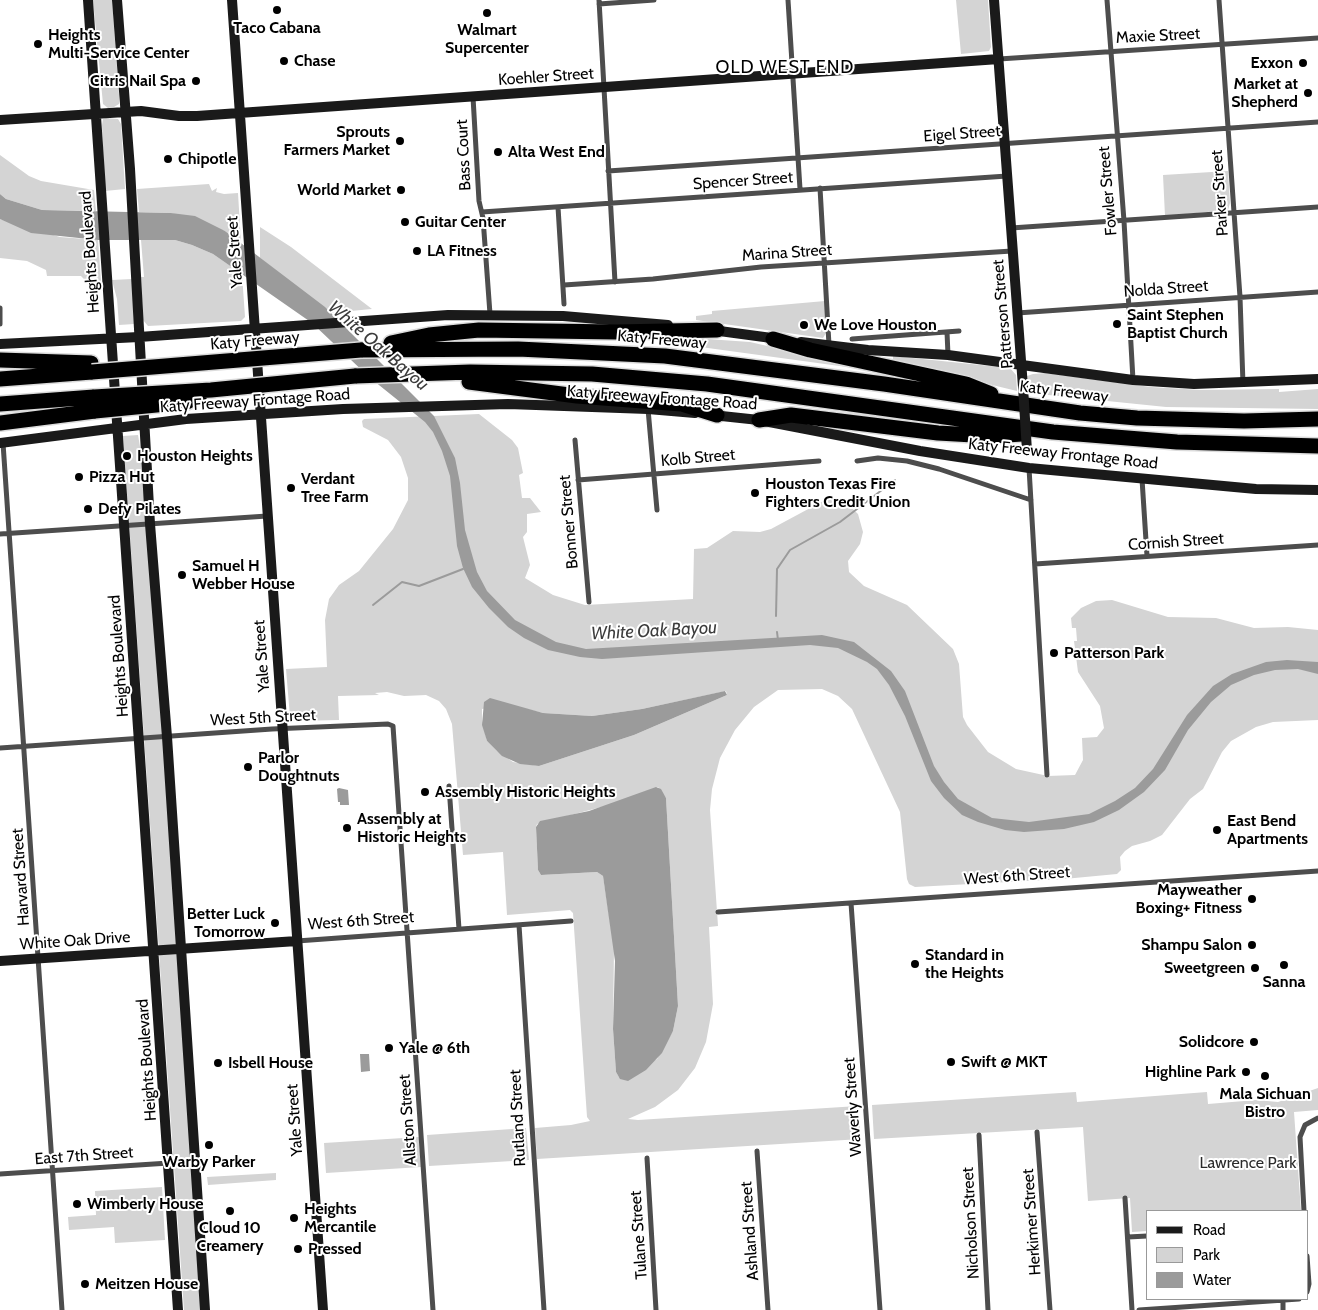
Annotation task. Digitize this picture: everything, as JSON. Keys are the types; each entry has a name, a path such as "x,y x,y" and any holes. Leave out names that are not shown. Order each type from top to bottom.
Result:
{"highway":[{"path":"361,350 429,335 479,330 616,332 717,330"},
{"path":"773,339 810,350 966,384 1016,405"},
{"name":"Katy Freeway","path":"92,368 155,367 361,350 518,349 665,356 884,384 1016,405 1137,418 1244,421 1318,419"},
{"path":"0,360 92,368"},
{"path":"0,379 92,368"},
{"path":"0,404 187,402 211,390 355,376 470,372 592,374 680,382 1053,432 1177,442 1318,446"},
{"path":"355,376 485,382 577,396 682,404 716,415"},
{"path":"0,423 94,404"},
{"path":"760,420 791,415 938,433 991,436 1053,432"}],"main road":[{"name":"Heights Boulevard","path":"88,0 178,1310"},
{"path":"117,0 131,189 150,524 167,737 205,1310"},
{"name":"Yale Street","path":"232,0 323,1310"},
{"name":"Patterson Street","path":"994,0 1029,468"},
{"name":"Koehler Street","path":"0,120 141,111 180,116 473,98 998,60"},
{"path":"0,344 139,337 406,317 490,314 564,316 717,330 773,339 948,355 1133,380 1194,384 1243,384 1318,379"},
{"name":"Katy Freeway Frontage Road","path":"1,443 186,419 343,409 508,404 648,409 716,415 760,420 920,451 1029,468 1256,489 1318,490"},
{"name":"West 6th Street","path":"153,951 298,941"},
{"name":"White Oak Drive","path":"0,961 153,951"}],"street":[{"path":"614,282 599,2 654,0"},
{"path":"788,0 800,189"},
{"name":"Fowler Street","path":"1107,0 1124,221 1133,380"},
{"name":"Parker Street","path":"1219,0 1240,297 1243,384"},
{"name":"Maxie Street","path":"998,60 1318,38"},
{"name":"Bass Court","path":"473,98 479,201 482,212 490,314"},
{"name":"Eigel Street","path":"608,171 1318,122"},
{"name":"Spencer Street","path":"482,212 1007,176"},
{"path":"820,188 830,345"},
{"path":"558,207 564,304"},
{"path":"1010,228 1318,207"},
{"name":"Marina Street","path":"564,285 614,282 761,267 1012,251"},
{"name":"Nolda Street","path":"1016,313 1318,292"},
{"path":"0,308 0,324"},
{"path":"852,339 960,331"},
{"path":"947,332 948,355"},
{"path":"648,409 657,510"},
{"name":"Bonner Street","path":"575,440 589,602"},
{"name":"Harvard Street","path":"1,443 10,533 40,958 62,1310"},
{"path":"857,461 878,458 939,469 1031,500"},
{"name":"Kolb Street","path":"578,480 819,461"},
{"name":"Patterson Street","path":"1029,468 1048,775"},
{"path":"1142,478 1147,556"},
{"path":"0,534 267,516"},
{"name":"Cornish Street","path":"1035,564 1318,545"},
{"name":"West 5th Street","path":"0,748 388,724"},
{"name":"Allston Street","path":"388,724 392,725 395,732 433,1310"},
{"path":"449,786 460,929"},
{"name":"West 6th Street","path":"718,912 1318,871"},
{"name":"Waverly Street","path":"851,903 880,1310"},
{"name":"West 6th Street","path":"298,941 571,921"},
{"name":"Rutland Street","path":"519,925 544,1310"},
{"path":"1304,1210 1300,1137 1305,1125 1318,1118"},
{"name":"Herkimer Street","path":"1037,1132 1050,1310"},
{"name":"Nicholson Street","path":"978,1135 988,1310"},
{"name":"Ashland Street","path":"758,1151 768,1310"},
{"name":"Tulane Street","path":"647,1158 656,1310"},
{"name":"East 7th Street","path":"0,1174 169,1163"},
{"path":"1125,1198 1132,1310"},
{"path":"1128,1237 1146,1236"},
{"path":"1138,1310 1210,1308 1283,1300 1283,1310"}],"green space":[{"path":"93,0 112,0 119,95 119,104 114,107 108,108 103,104"},
{"path":"956,0 988,0 991,47 989,51 961,54"},
{"path":"103,119 118,119 121,124 125,189 105,191 102,125"},
{"path":"0,155 29,176 41,181 94,190 96,211 42,210 6,199 0,194"},
{"path":"1228,171 1230,203 1228,210 1165,216 1163,175"},
{"path":"209,184 212,191 217,188 216,192 224,194 238,193 241,243 225,231 171,213 139,212 137,189"},
{"path":"0,219 60,237 98,240 101,281 87,282 81,276 47,276 46,270 27,261 0,258"},
{"path":"260,227 291,247 372,309 329,313 260,258"},
{"path":"141,240 175,240 192,245 213,254 242,274 245,317 241,321 148,326 143,320 141,277 144,277"},
{"path":"132,279 134,324 119,325 117,299 112,280"},
{"path":"825,301 826,333 823,338 696,320 696,316 712,314 712,311"},
{"path":"664,336 750,342 876,371 664,342"},
{"path":"893,356 1010,368 1016,375 1017,391 893,361"},
{"path":"1045,373 1151,387 1201,390 1279,389 1279,392 1318,389 1318,409 1166,407 1029,393 1027,376"},
{"path":"479,414 512,440 518,448 523,473 519,475 522,498 530,498 541,512 527,514 527,532 523,537 530,565 525,578 553,595 585,605 693,599 694,549 707,548 733,531 760,532 771,529 825,500 838,500 849,505 858,514 863,532 860,544 848,561 849,572 864,586 907,605 953,649 959,664 963,717 967,725 988,752 1016,769 1048,776 1075,775 1083,760 1082,738 1097,737 1104,728 1100,706 1078,672 1074,641 1077,641 1076,628 1072,628 1071,618 1081,608 1096,601 1112,600 1168,617 1216,618 1254,628 1288,627 1318,630 1318,720 1273,722 1256,727 1231,741 1222,752 1203,789 1190,799 1162,835 1150,841 1132,846 1125,851 1120,857 1121,870 1117,874 1064,879 915,887 909,884 907,879 900,812 852,709 838,696 822,689 778,690 754,707 735,730 720,758 712,789 710,810 718,926 709,927 713,1004 706,1042 695,1068 678,1090 655,1107 628,1119 638,1120 858,1106 861,1139 537,1159 535,1128 571,1125 590,1121 587,1117 573,913 570,910 507,915 503,852 463,855 452,724 446,709 439,701 426,695 404,696 387,692 375,693 379,695 338,696 339,720 294,721 290,717 286,669 327,667 325,620 329,599 339,585 359,571 393,529 408,500 408,478 401,457 388,440 363,427 362,421 364,419","holes":["726,691 727,695 634,735 539,766 513,762 497,751 487,741 482,720 482,709 506,704 543,713 592,716 642,709","658,787 666,798 678,1006 673,1031 657,1059 619,1077 616,1072 613,1029 614,948 603,876 597,872 541,875 538,870 536,827 537,824 605,806"]},
{"path":"138,435 145,476 202,1310 184,1310 123,436"},
{"name":"Lawrence Park","path":"1318,1088 1318,1110 1294,1112 1301,1210 1146,1210 1146,1231 1132,1232 1130,1198 1088,1201 1083,1127 874,1139 872,1105 1076,1092 1077,1102 1207,1092 1208,1104 1256,1100 1278,1102"},
{"path":"526,1128 529,1160 429,1166 427,1135"},
{"path":"419,1137 421,1167 326,1173 324,1143"},
{"path":"276,1173 276,1180 208,1185 207,1177"},
{"path":"162,1187 165,1240 115,1243 114,1227 69,1230 68,1217 96,1215 95,1191"}],"water":[{"path":"0,194 6,199 42,210 171,213 195,216 225,231 325,307 434,416 455,458 460,483 465,530 477,572 487,591 515,620 556,642 586,649 822,635 854,642 891,671 905,691 934,766 944,782 958,799 992,818 1029,822 1089,814 1135,788 1153,769 1187,715 1213,686 1232,674 1266,662 1287,660 1318,662 1318,674 1298,669 1275,670 1254,675 1231,685 1211,702 1188,730 1165,770 1144,792 1119,810 1094,822 1064,829 1024,832 1005,830 978,822 962,815 944,798 931,781 905,716 889,685 877,669 838,648 810,645 602,659 580,657 548,650 524,638 508,627 489,608 472,587 463,568 457,546 450,476 442,451 433,432 425,422 369,377 312,323 213,254 192,245 175,240 98,240 31,233 0,219"},
{"path":"725,691 727,695 634,735 539,766 520,764 502,756 487,741 482,725 484,702 490,698 543,713 592,716 642,709"},
{"path":"656,787 661,789 666,798 678,1006 673,1031 662,1053 646,1070 628,1081 620,1079 616,1072 613,1029 615,961 603,876 597,872 541,875 538,870 536,827 540,821 589,811"},
{"path":"337,789 348,790 349,805 340,805 340,802 338,802"},
{"path":"360,1054 369,1054 370,1071 361,1072"}],"waterway":[{"path":"776,616 777,569 790,550 840,522 895,480"},
{"path":"373,605 402,582 419,586 463,569"},
{"path":"777,632 778,640"}],"place":[{"name":"Taco Cabana","path":"277,10"},
{"name":"Walmart Supercenter","path":"487,13"},
{"name":"Heights Multi-Service Center","path":"38,44"},
{"name":"Chase","path":"284,61"},
{"name":"Exxon","path":"1303,63"},
{"name":"Citris Nail Spa","path":"196,81"},
{"name":"Market at Shepherd","path":"1308,93"},
{"name":"Sprouts Farmers Market","path":"400,141"},
{"name":"Alta West End","path":"498,152"},
{"name":"Chipotle","path":"168,159"},
{"name":"World Market","path":"401,190"},
{"name":"Guitar Center","path":"405,222"},
{"name":"LA Fitness","path":"417,251"},
{"name":"Saint Stephen Baptist Church","path":"1117,324"},
{"name":"We Love Houston","path":"804,325"},
{"name":"Houston Heights","path":"127,456"},
{"name":"Pizza Hut","path":"79,477"},
{"name":"Verdant Tree Farm","path":"291,488"},
{"name":"Houston Texas Fire Fighters Credit Union","path":"755,493"},
{"name":"Defy Pilates","path":"88,509"},
{"name":"Samuel H Webber House","path":"182,575"},
{"name":"Patterson Park","path":"1054,653"},
{"name":"Parlor Doughtnuts","path":"248,767"},
{"name":"Assembly Historic Heights","path":"425,792"},
{"name":"Assembly at Historic Heights","path":"347,828"},
{"name":"East Bend Apartments","path":"1217,830"},
{"name":"Mayweather Boxing+ Fitness","path":"1252,899"},
{"name":"Better Luck Tomorrow","path":"275,923"},
{"name":"Shampu Salon","path":"1252,945"},
{"name":"Standard in the Heights","path":"915,964"},
{"name":"Sanna","path":"1284,965"},
{"name":"Sweetgreen","path":"1255,968"},
{"name":"Solidcore","path":"1254,1042"},
{"name":"Yale @ 6th","path":"389,1048"},
{"name":"Swift @ MKT","path":"951,1062"},
{"name":"Isbell House","path":"218,1063"},
{"name":"Highline Park","path":"1246,1072"},
{"name":"Mala Sichuan Bistro","path":"1265,1076"},
{"name":"Warby Parker","path":"209,1145"},
{"name":"Wimberly House","path":"77,1204"},
{"name":"Cloud 10 Creamery","path":"230,1211"},
{"name":"Heights Mercantile","path":"294,1218"},
{"name":"Pressed","path":"298,1249"},
{"name":"Meitzen House","path":"85,1284"}],"district":[{"name":"OLD WEST END","path":"785,68"}],"water label":[{"name":"White Oak Bayou","path":"378,346"},
{"name":"White Oak Bayou","path":"654,631"}]}
